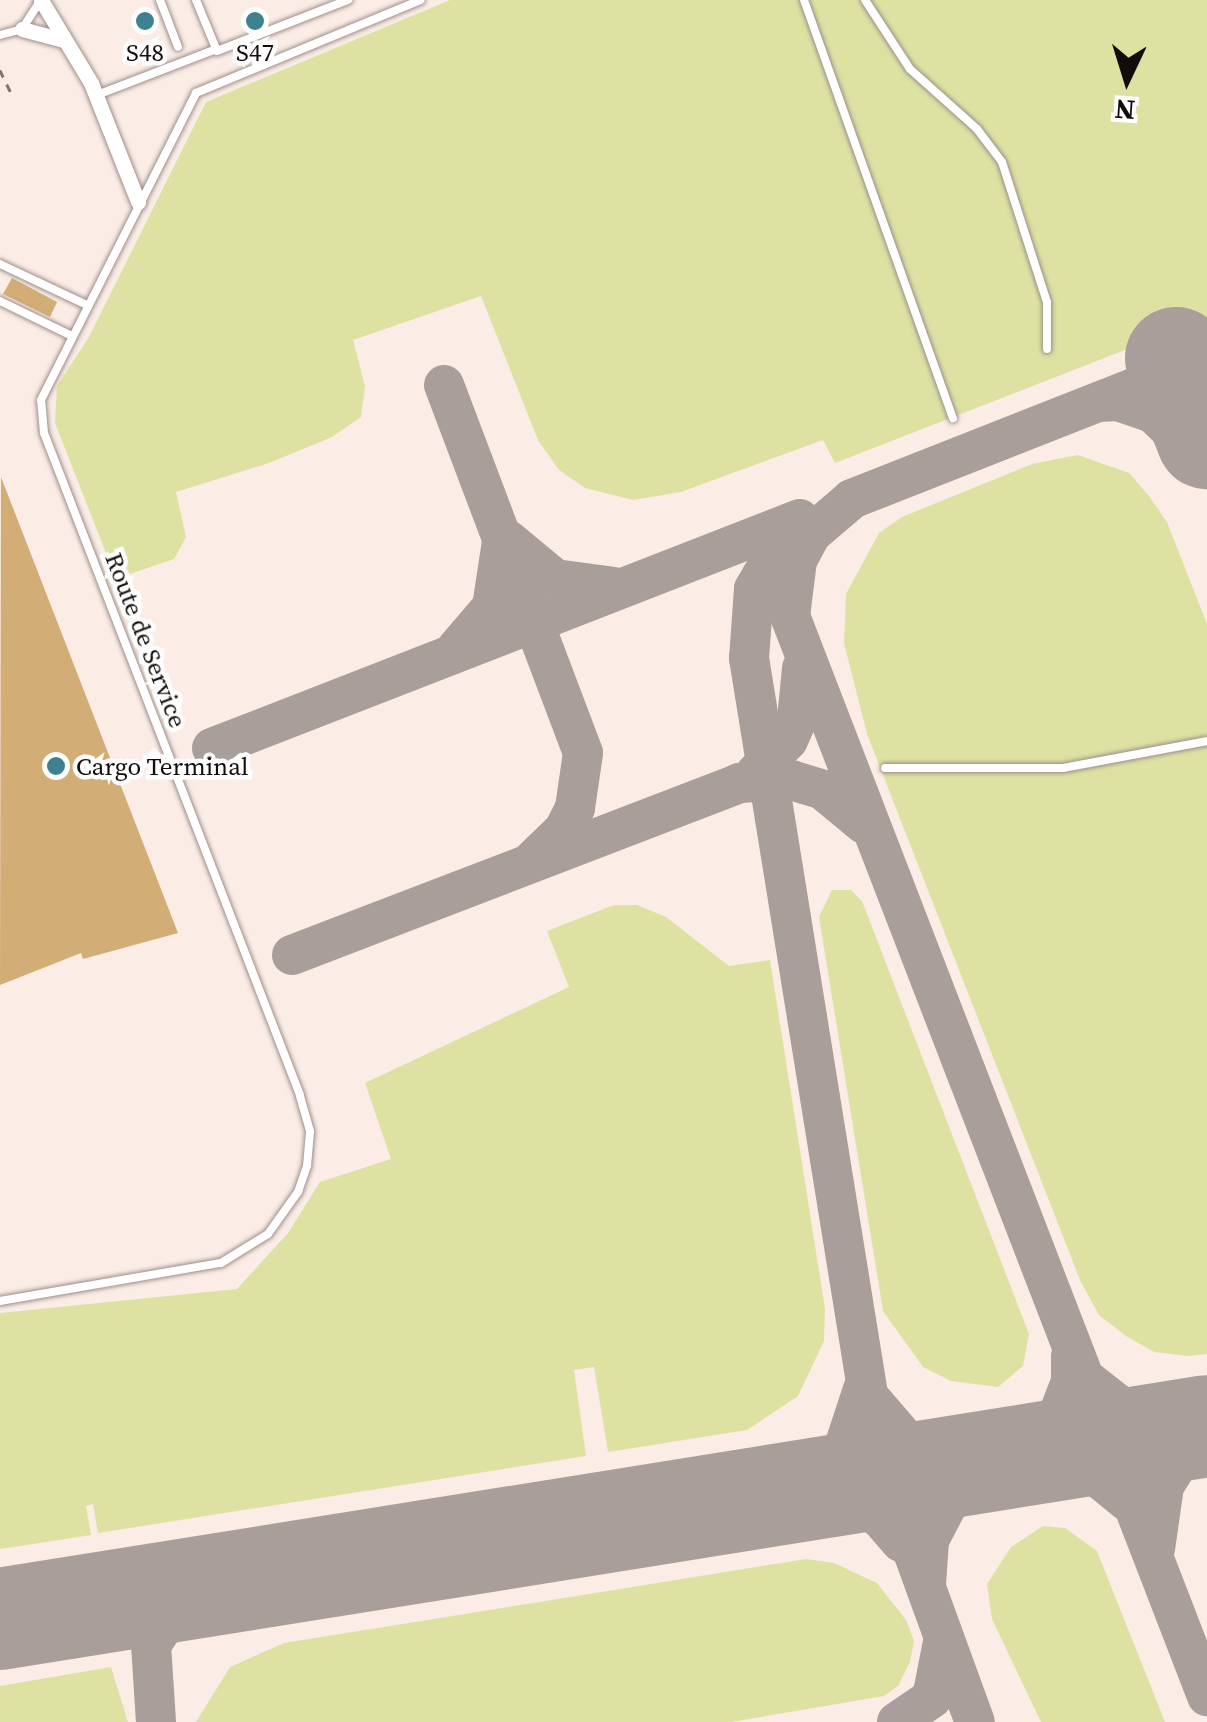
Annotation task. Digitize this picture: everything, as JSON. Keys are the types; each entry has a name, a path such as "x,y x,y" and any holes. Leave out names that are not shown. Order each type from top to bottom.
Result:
{"street":[{"path":"40,0 96,95 138,202"},
{"path":"22,29 63,40"}],"lane":[{"path":"0,35 22,29 40,0"},
{"path":"160,0 178,47"},
{"path":"196,0 216,48"},
{"path":"96,95 348,0"},
{"name":"Route de Service","path":"0,1301 186,1270 250,1250 298,1192 310,1131 44,432 41,400 85,304 186,106 209,83 421,0"},
{"path":"804,0 954,418"},
{"path":"866,0 900,58 977,129 1002,162 1048,302 1048,348"},
{"path":"0,264 85,304"},
{"path":"0,301 70,335"},
{"path":"885,768 1063,768 1207,741"}],"path":[{"path":"0,70 12,94"}],"green space":[{"path":"450,0 1207,0 1207,318 835,463 823,440 681,492 633,500 585,488 559,470 538,440 481,296 353,340 365,386 361,417 332,437 269,463 176,492 186,537 174,559 130,574 111,566 55,423 57,386 89,337 206,102"},
{"path":"1078,455 1129,473 1149,496 1167,522 1207,624 1207,1354 1154,1352 1126,1336 1099,1315 1080,1280 867,734 844,643 846,594 879,533 902,517 1032,464"},
{"path":"832,890 851,890 862,901 1029,1334 1023,1366 998,1387 951,1381 923,1367 883,1311 819,917"},
{"path":"614,905 637,905 666,917 729,966 770,960 825,1309 824,1341 798,1396 747,1430 608,1452 594,1367 574,1370 586,1456 98,1533 93,1504 86,1506 91,1535 0,1549 0,1313 237,1289 288,1233 320,1182 391,1159 365,1083 569,987 547,931"},
{"path":"1043,1526 1065,1528 1097,1551 1165,1722 1041,1722 992,1619 987,1584 1011,1547"},
{"path":"806,1559 834,1563 877,1583 906,1620 914,1641 910,1662 898,1686 884,1696 731,1722 196,1722 230,1667 284,1643"},
{"path":"111,1667 128,1722 0,1722 0,1686"}],"building":[{"path":"12,278 57,302 50,317 3,294"},
{"name":"Cargo Terminal","path":"1,477 178,933 83,959 81,953 0,985"}],"taxiway":[{"path":"1207,359 852,499 811,534 797,560 790,616 1207,1696"},
{"path":"444,385 583,753 575,808 564,830 534,859"},
{"path":"1099,402 1118,401 1153,413 1207,465"},
{"path":"212,748 800,519"},
{"path":"804,523 780,544 754,589 749,658 878,1456 975,1722"},
{"path":"508,540 555,579 614,587"},
{"path":"456,649 492,607 502,542"},
{"path":"755,774 788,740 797,720 802,668"},
{"path":"292,955 739,783 791,780 823,790 864,824"},
{"path":"1004,1457 1028,1446 1057,1418 1071,1381 1071,1356"},
{"path":"1087,1380 1137,1419 1207,1425"},
{"path":"770,1496 806,1481 843,1450 863,1389"},
{"path":"870,1398 913,1448 937,1458 985,1462"},
{"path":"1155,1549 1164,1486 1183,1456 1207,1437"},
{"path":"926,1585 929,1540 952,1496 979,1473 1038,1453"},
{"path":"1011,1459 1043,1457 1085,1467 1128,1502"},
{"path":"782,1494 845,1499 880,1518 901,1542"},
{"path":"156,1722 151,1645 175,1609 213,1585"},
{"path":"897,1722 932,1698 943,1642"}],"runway":[{"path":"1176,358 1207,438"},
{"path":"0,1619 1207,1426"}],"place":[{"name":"S48","path":"145,21"},
{"name":"S47","path":"255,21"},
{"name":"Cargo Terminal","path":"56,766"}]}
